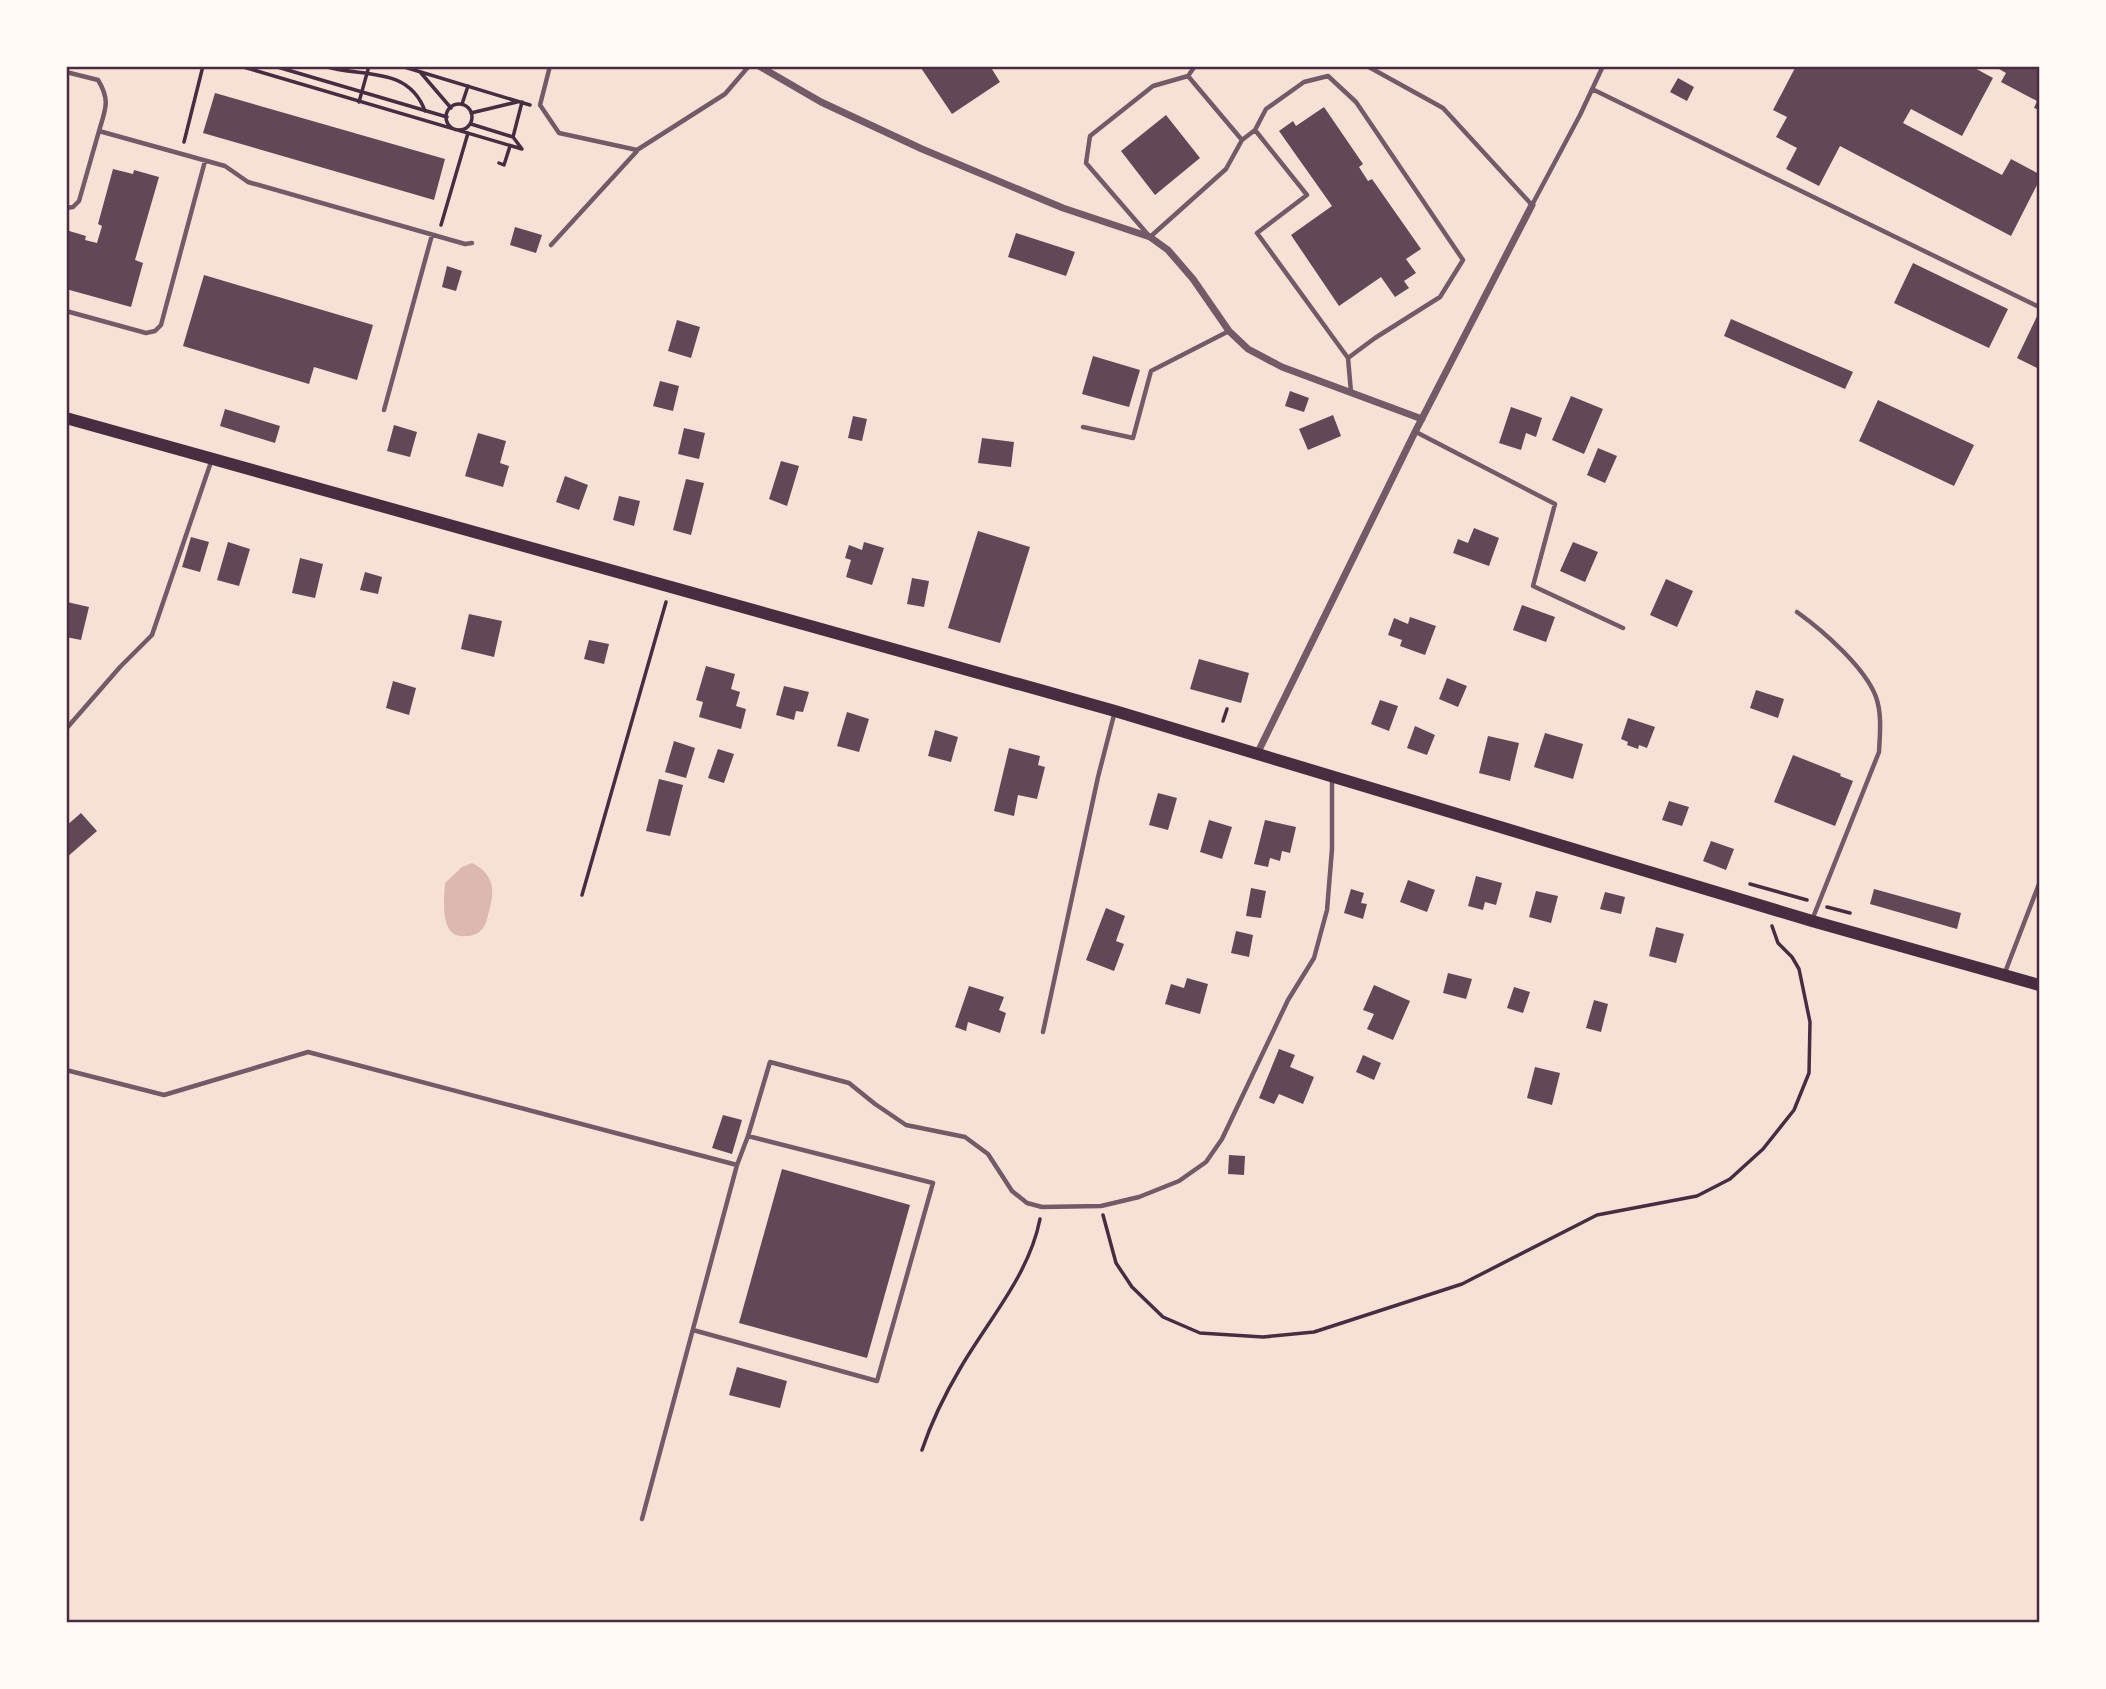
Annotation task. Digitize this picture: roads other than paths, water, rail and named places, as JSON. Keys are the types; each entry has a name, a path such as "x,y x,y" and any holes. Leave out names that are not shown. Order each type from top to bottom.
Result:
{"main road":[{"path":"66,418 1115,711 1777,911 2039,985"}],"street":[{"path":"759,66 821,102 922,149 1063,208 1150,237 1168,250 1193,279 1230,331 1248,349 1282,367 1422,419"},
{"path":"1257,754 1415,432 1532,205"}],"lane":[{"path":"550,66 540,106 559,133 637,150"},
{"path":"551,245 637,150 725,94 749,66"},
{"path":"1195,66 1188,76 1153,86 1090,136 1086,163 1150,237 1226,169 1242,140 1255,130 1266,109 1304,82 1328,76 1356,102 1463,260 1440,297 1348,358"},
{"path":"1367,66 1443,108 1532,205 1603,66"},
{"path":"66,72 98,80 107,100 79,201 73,207 66,208"},
{"path":"1188,76 1242,140"},
{"path":"1592,89 2039,307"},
{"path":"1255,130 1307,195 1257,233 1348,358 1352,393"},
{"path":"99,131 225,166 248,182 465,244 472,243"},
{"path":"66,311 146,333 155,331 161,325 205,161"},
{"path":"384,410 435,235"},
{"path":"1083,427 1133,439 1151,371 1230,331"},
{"path":"1415,432 1555,504 1533,586 1623,628"},
{"path":"66,729 152,635 213,458"},
{"path":"1797,612 1823,631 1857,668 1876,696 1881,722 1880,752 1812,921"},
{"path":"1043,1032 1098,777 1115,711"},
{"path":"642,1520 737,1165 770,1062 849,1083 906,1125 965,1137 988,1154 1012,1191 1027,1203 1042,1207 1101,1206 1139,1197 1179,1181 1206,1162 1222,1139 1288,1000 1314,958 1327,910 1332,849 1332,776"},
{"path":"2003,975 2039,884"},
{"path":"66,1070 164,1095 308,1052 737,1165"},
{"path":"693,1330 877,1381 933,1183 748,1136"}]}
